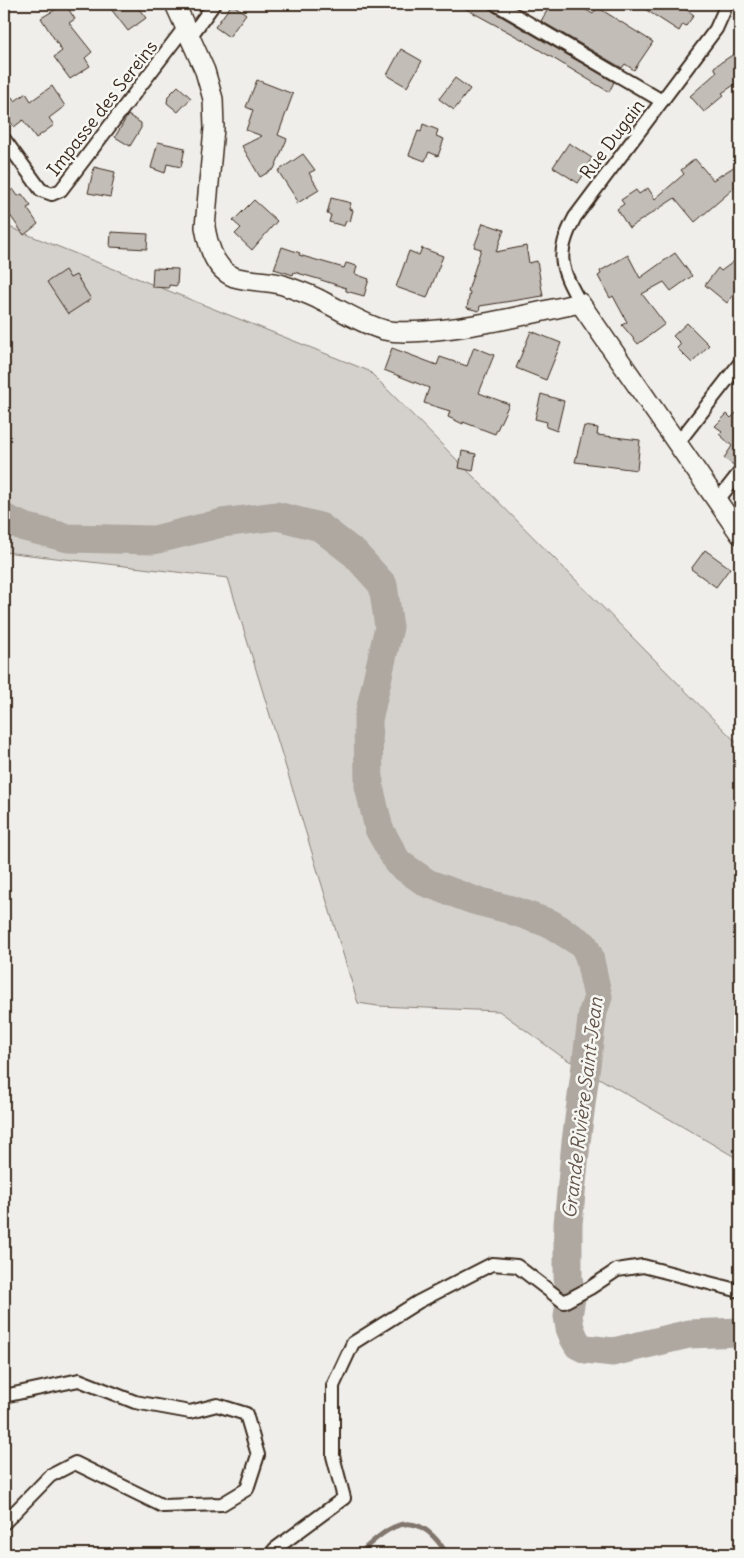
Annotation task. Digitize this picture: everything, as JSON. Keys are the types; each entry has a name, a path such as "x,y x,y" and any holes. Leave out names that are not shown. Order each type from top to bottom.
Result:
{"street":[{"path":"175,4 205,71 213,99 214,128 204,227 207,242 214,257 223,269 234,277 280,284 321,300 365,323 386,330 407,332 454,329 580,303 740,534"},
{"name":"Impasse des Sereins","path":"4,139 41,190 52,194 61,190 188,32 214,4"},
{"path":"496,4 662,101"},
{"name":"Rue Dugain","path":"580,303 566,278 562,257 565,236 575,218 716,29 724,11 724,4"},
{"path":"677,444 740,363"},
{"path":"718,500 740,472"},
{"path":"271,1554 275,1549 344,1498 333,1456 333,1386 353,1343 418,1302 492,1264 517,1266 564,1302 617,1270 642,1266 740,1291"},
{"path":"4,1396 79,1380 134,1402 190,1412 217,1406 246,1414 258,1455 247,1489 222,1504 163,1506 75,1463 50,1476 4,1523"}],"shaded area":[{"path":"4,225 369,371 740,746 740,1160 561,1056 499,1011 378,1006 358,1003 228,578 4,552"}],"building":[{"path":"65,4 75,19 69,23 92,52 85,58 90,66 70,79 54,57 62,51 41,18"},
{"path":"119,4 135,4 146,18 128,31 111,9"},
{"path":"232,4 246,14 229,37 215,27"},
{"path":"457,4 487,4 492,11 614,82 609,92 523,40"},
{"path":"551,4 576,4 593,14 597,7 653,42 634,70 625,64 622,68 541,21"},
{"path":"637,4 678,4 694,15 686,26 683,24 679,31"},
{"path":"401,49 422,61 407,87 387,75"},
{"path":"740,50 740,81 722,93 724,95 704,112 690,96 717,72 714,67"},
{"path":"455,78 470,89 454,110 439,99"},
{"path":"257,80 293,94 278,135 287,139 274,169 260,177 242,146 262,136 246,130 253,110 246,107"},
{"path":"52,86 65,106 49,118 54,125 36,138 23,120 14,127 4,112 4,104 12,97 15,101 26,93 31,101"},
{"path":"178,86 191,98 178,112 167,103 168,96"},
{"path":"128,115 141,123 141,128 130,146 115,137"},
{"path":"423,124 438,130 436,136 444,139 438,156 429,152 425,161 409,155 418,131 421,132"},
{"path":"158,142 185,148 181,167 167,164 165,173 151,168"},
{"path":"569,143 592,158 578,183 553,167"},
{"path":"303,154 315,170 309,173 319,190 296,204 297,200 278,171"},
{"path":"695,159 713,180 740,163 740,183 695,222 675,198 629,228 617,209 624,204 621,200 636,190 639,194 648,188 655,199 684,174 681,170"},
{"path":"94,167 115,172 110,197 88,193"},
{"path":"13,189 18,196 22,194 31,206 27,208 38,224 24,235 4,207 4,197"},
{"path":"331,198 351,203 349,209 353,210 350,222 346,221 344,226 329,222 331,215 327,214"},
{"path":"254,200 277,221 252,250 235,234 241,228 233,221"},
{"path":"483,223 504,230 496,252 526,246 529,263 537,261 543,296 480,306 479,311 467,308 470,292 468,291 481,249 474,247"},
{"path":"111,232 148,234 147,249 110,247"},
{"path":"282,247 300,253 299,255 344,268 346,263 357,266 355,274 369,279 364,296 346,291 346,288 318,279 294,272 293,275 274,269"},
{"path":"422,248 443,256 427,298 396,287 409,251 419,255"},
{"path":"675,253 692,276 671,291 664,282 642,294 665,324 638,344 622,325 627,322 613,296 610,298 598,276 601,274 600,271 628,255 640,278"},
{"path":"740,257 740,285 727,303 705,285 718,268 721,271"},
{"path":"153,268 178,269 177,286 169,285 169,288 152,287"},
{"path":"65,270 70,278 76,275 91,299 68,314 47,282"},
{"path":"687,323 709,345 692,363 677,348 681,344 673,336"},
{"path":"531,331 561,343 546,380 516,368"},
{"path":"474,347 494,355 479,393 509,404 495,434 448,417 450,411 424,403 429,388 384,370 392,348 437,365 440,357 467,366"},
{"path":"541,394 564,401 557,431 546,427 547,422 535,419"},
{"path":"740,409 740,464 735,466 724,458 732,446 719,434 722,431 715,426 727,414 731,418"},
{"path":"584,426 598,428 597,435 640,440 637,470 575,462"},
{"path":"462,451 476,454 473,471 459,468"},
{"path":"705,550 730,568 716,587 691,569"}],"waterway":[{"name":"Grande Rivière Saint-Jean","path":"4,518 24,527 68,538 154,540 222,523 277,516 320,527 355,554 383,585 389,627 368,720 369,786 379,829 398,863 427,883 473,900 508,909 551,924 584,945 589,956 598,997 593,1012 576,1142 568,1224 568,1277 571,1298 568,1316 574,1338 578,1345 586,1349 613,1352 689,1334 740,1332"},
{"path":"359,1554 383,1533 404,1524 415,1525 425,1530 436,1539 447,1554"}]}
